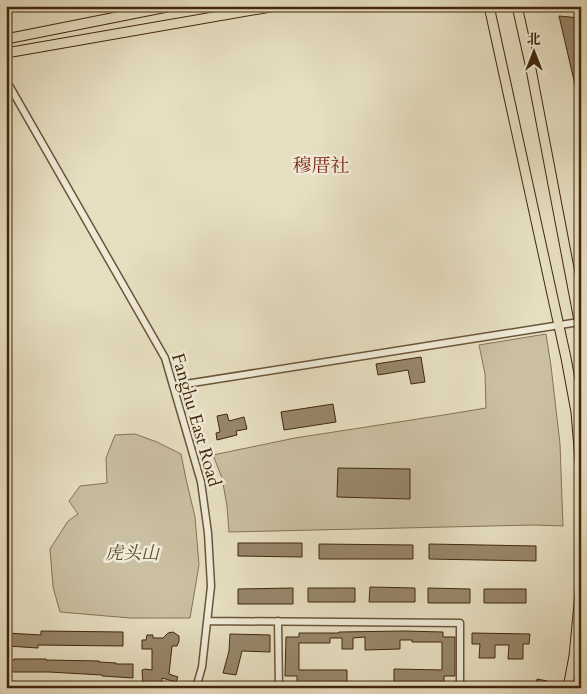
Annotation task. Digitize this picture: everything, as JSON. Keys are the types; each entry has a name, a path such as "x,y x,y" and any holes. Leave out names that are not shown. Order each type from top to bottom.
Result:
{"main road":[{"path":"6,39 172,6"},
{"path":"6,53 276,6"},
{"path":"489,6 560,325 576,412 581,473"},
{"path":"517,6 532,74 580,326"},
{"path":"568,688 574,656 581,582"}],"street":[{"name":"Fanghu East Road","path":"6,80 165,358 201,482 207,525 212,586 202,667 196,688"},
{"path":"173,386 560,325 580,326"},
{"path":"208,621 460,623 460,688"},
{"path":"278,621 279,688"}],"green space":[{"path":"546,334 560,444 563,526 534,525 229,532 222,478 213,455 295,438 486,408 485,374 479,345"},
{"name":"虎头山","path":"135,434 181,454 195,517 199,565 190,618 130,618 60,612 53,587 50,549 68,521 78,514 69,501 80,486 107,483 106,458 115,435"}],"building":[{"path":"559,16 581,18 581,101 579,102"},
{"path":"421,357 425,382 411,384 408,370 378,375 376,364"},
{"path":"333,404 336,422 284,430 281,412"},
{"path":"227,414 229,421 244,417 247,429 236,431 237,435 217,440 216,433 220,432 217,416"},
{"path":"338,468 410,469 410,499 337,497"},
{"path":"238,543 302,543 302,557 238,556"},
{"path":"319,544 413,545 413,559 319,559"},
{"path":"429,544 536,546 536,561 429,559"},
{"path":"370,587 415,588 415,602 369,602"},
{"path":"293,588 293,604 238,604 238,589"},
{"path":"308,588 355,588 355,602 308,602"},
{"path":"428,588 470,589 470,603 428,603"},
{"path":"484,589 526,589 526,603 484,603"},
{"path":"41,631 123,632 123,646 38,645 38,648 7,646 7,633 41,635"},
{"path":"173,632 179,636 179,641 177,646 172,646 169,674 178,677 176,682 162,678 162,688 151,688 143,685 142,670 152,670 152,649 142,649 142,640 146,640 147,635 153,635 153,638 163,638 168,633"},
{"path":"443,632 443,637 455,637 455,676 444,676 444,685 394,685 394,669 442,670 442,642 400,640 400,649 365,650 365,637 353,638 353,649 342,649 342,638 330,638 330,643 299,643 299,670 347,670 347,686 297,685 297,676 285,676 286,637 299,637 299,633"},
{"path":"472,633 530,634 529,644 523,644 523,659 508,659 509,645 495,645 495,658 479,658 480,644 472,644"},
{"path":"230,634 270,635 270,652 242,651 236,675 223,673 229,651"},
{"path":"6,660 99,661 133,664 133,678 49,672 6,672"},
{"path":"537,679 547,681 546,688 536,688"}],"district":[{"name":"穆厝社","path":"321,166"}]}
